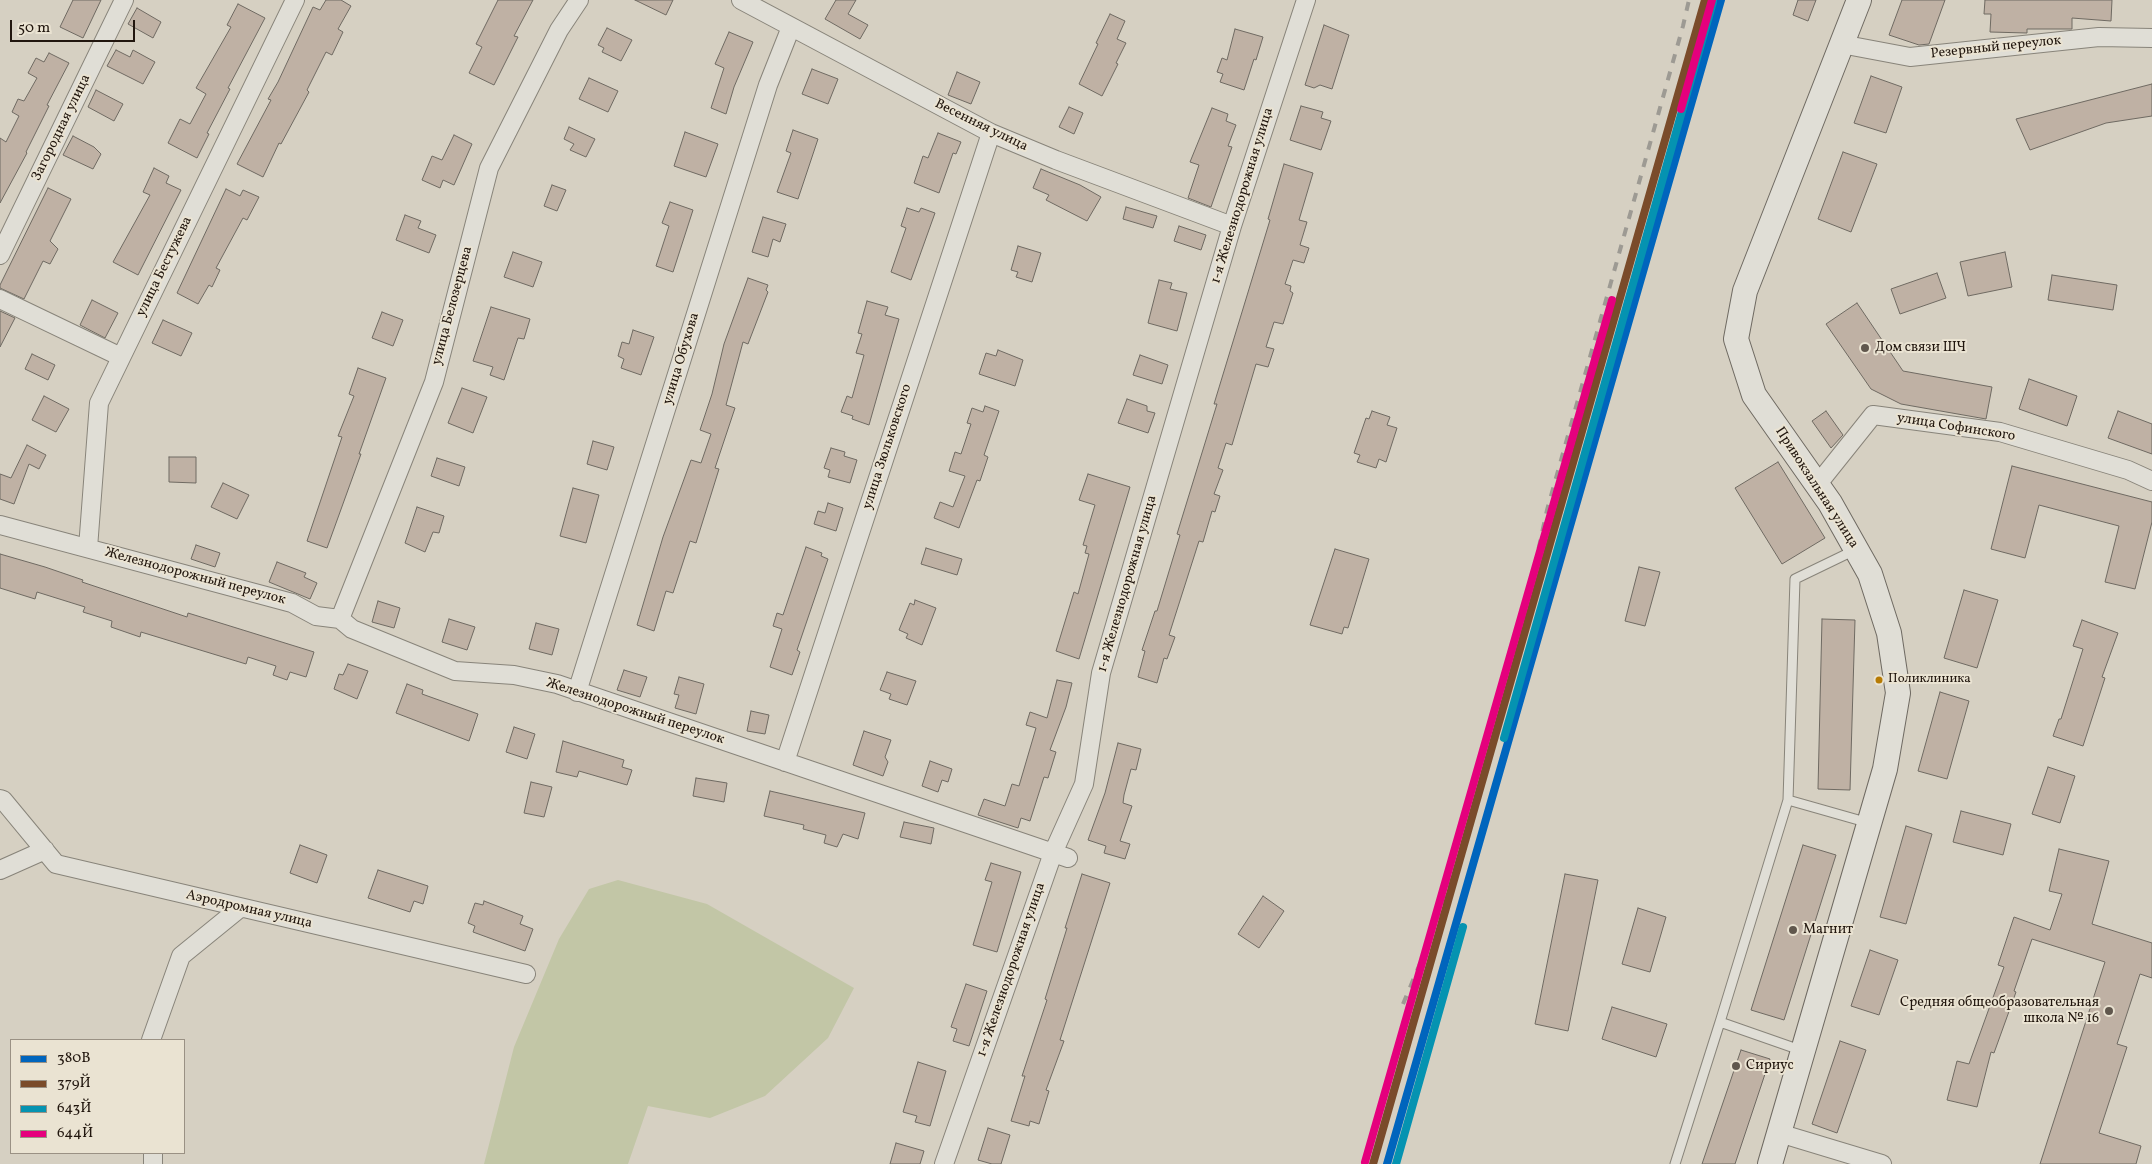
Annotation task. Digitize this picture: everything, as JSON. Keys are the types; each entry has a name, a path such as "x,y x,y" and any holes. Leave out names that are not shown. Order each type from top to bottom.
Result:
{"main road":[{"name":"Привокзальная улица","path":"1770,1164 1885,769 1898,693 1889,633 1870,574 1817,485 1754,395 1736,339 1745,291 1858,0"}],"street":[{"name":"Загородная улица","path":"0,255 124,0"},
{"name":"улица Бестужева","path":"88,548 99,403 295,0"},
{"name":"улица Белозерцева","path":"340,619 434,382 490,168 559,30 579,0"},
{"name":"Весенняя улица","path":"741,0 991,133 1056,160 1232,226"},
{"name":"1-я Железнодорожная улица","path":"944,1164 1061,855 1084,784 1101,673 1232,226 1306,0"},
{"name":"улица Обухова","path":"577,692 768,85 791,27"},
{"name":"Резервный переулок","path":"1841,44 1910,57 2099,37 2152,38"},
{"name":"улица Зюльковского","path":"785,762 991,133"},
{"path":"0,298 121,358"},
{"name":"улица Софинского","path":"1817,485 1873,415 2000,432 2128,470 2152,481"},
{"name":"Железнодорожный переулок","path":"0,525 292,603 316,616 340,619 352,629 455,671 514,675 557,684 1061,855"},
{"name":"Аэродромная улица","path":"0,799 4,800 56,864 526,974"},
{"path":"0,870 45,850"},
{"path":"151,1039 181,956 240,908"},
{"path":"1779,1133 1882,1164"}],"lane":[{"path":"1675,1164 1788,800 1796,579 1856,549"},
{"path":"1788,800 1869,823"},
{"path":"1720,1022 1804,1051"}],"green space":[{"path":"618,880 707,904 854,988 828,1038 765,1096 710,1118 648,1106 628,1164 484,1164 514,1047 559,939 589,889"}],"building":[{"path":"73,0 101,0 83,38 60,27"},
{"path":"326,0 341,0 351,6 338,29 343,32 332,55 326,52 307,90 309,92 281,144 279,143 263,177 237,164 271,100 268,99 278,82 313,7 320,10"},
{"path":"498,0 533,0 514,36 518,37 494,85 469,73 482,47 476,44"},
{"path":"635,0 673,0 666,15"},
{"path":"836,0 856,0 848,14 868,25 860,39 825,19"},
{"path":"1798,0 1816,0 1808,21 1793,15"},
{"path":"1902,0 1945,0 1929,44 1919,45 1889,35"},
{"path":"1985,0 2112,0 2111,21 2072,18 2072,29 2027,29 2027,33 1990,32 1991,14 1984,14"},
{"path":"238,4 265,18 228,88 230,89 207,133 209,134 197,158 168,143 180,119 190,124 206,94 196,88 231,27 227,25"},
{"path":"137,8 161,22 153,38 128,24"},
{"path":"1110,14 1125,21 1117,39 1126,43 1102,96 1079,84"},
{"path":"1324,25 1349,35 1332,89 1320,85 1314,88 1305,85"},
{"path":"607,28 632,40 621,61 602,52 604,48 598,45"},
{"path":"1235,29 1263,37 1244,90 1220,82 1223,74 1217,72 1222,58 1227,60"},
{"path":"729,32 753,42 734,87 726,114 711,108 724,68 715,64"},
{"path":"116,50 130,57 133,50 155,62 143,84 107,66"},
{"path":"49,53 69,63 47,105 49,106 27,153 0,203 0,138 6,142 19,116 12,112 18,99 24,101 37,78 28,73 36,58 44,62"},
{"path":"812,69 838,79 828,104 802,94"},
{"path":"957,72 980,82 971,104 948,95"},
{"path":"1871,76 1902,87 1886,133 1854,123"},
{"path":"589,78 618,91 608,112 579,99"},
{"path":"2152,84 2152,116 2106,123 2030,150 2016,119"},
{"path":"96,90 123,104 114,121 88,107"},
{"path":"1301,106 1323,112 1321,118 1331,121 1321,150 1290,140"},
{"path":"1069,107 1083,113 1074,134 1059,127"},
{"path":"1212,108 1228,114 1226,121 1236,125 1228,146 1232,147 1211,207 1188,198 1199,165 1190,162"},
{"path":"569,127 595,139 586,157 570,150 574,144 564,139"},
{"path":"793,130 818,139 798,199 777,192 791,153 786,151"},
{"path":"685,132 718,144 706,177 674,166"},
{"path":"938,133 961,142 956,154 953,153 939,193 914,183 923,156 928,158"},
{"path":"454,135 472,144 454,185 443,180 440,188 422,180 432,156 442,160"},
{"path":"73,136 94,147 101,154 93,169 63,155"},
{"path":"1843,152 1877,164 1851,232 1818,219"},
{"path":"1284,164 1313,173 1299,220 1307,222 1300,245 1309,248 1304,263 1293,260 1285,284 1291,286 1290,291 1293,293 1283,324 1274,322 1266,347 1274,349 1268,367 1256,364 1232,445 1226,443 1218,468 1223,470 1214,494 1220,496 1215,512 1212,511 1203,542 1199,541 1169,635 1175,637 1167,659 1164,658 1157,683 1138,677 1145,651 1142,650 1155,611 1157,611 1180,535 1177,534 1217,404 1214,404 1270,220 1268,219"},
{"path":"154,168 169,176 166,183 181,190 138,275 113,262 150,195 143,192"},
{"path":"1041,169 1080,185 1101,197 1087,221 1046,200 1049,195 1033,188"},
{"path":"552,185 566,190 557,211 544,206"},
{"path":"48,188 71,199 50,241 58,249 50,264 43,261 24,299 0,288 0,285"},
{"path":"226,189 240,196 243,190 259,197 247,220 243,218 216,268 220,270 212,287 209,285 198,304 177,293"},
{"path":"670,202 693,210 673,272 656,266 669,226 662,223"},
{"path":"1126,207 1157,216 1153,228 1123,219"},
{"path":"907,208 919,212 921,208 935,213 911,280 891,272 906,228 901,226"},
{"path":"405,215 421,221 418,228 436,235 429,253 396,240"},
{"path":"763,217 786,224 780,242 773,239 768,257 752,252"},
{"path":"1179,226 1206,235 1201,250 1174,241"},
{"path":"1018,246 1041,253 1032,282 1016,277 1018,272 1011,270"},
{"path":"513,252 542,262 533,287 504,277"},
{"path":"2005,252 2012,287 1968,296 1960,262"},
{"path":"1937,273 1946,298 1900,314 1891,289"},
{"path":"2052,275 2117,285 2113,310 2048,300"},
{"path":"748,278 768,285 766,290 768,292 748,344 743,342 726,405 735,408 715,468 719,469 696,543 690,541 673,593 666,591 654,631 637,625 663,537 691,460 701,463 711,434 700,430 712,394 724,344"},
{"path":"1159,280 1172,283 1170,289 1187,293 1177,331 1148,323"},
{"path":"92,300 118,313 105,338 80,325"},
{"path":"867,301 888,307 885,315 899,319 869,425 852,419 853,416 841,412 847,396 852,398 864,355 856,353 862,334 858,333"},
{"path":"1857,303 1903,371 1992,387 1986,419 1901,404 1871,389 1826,324"},
{"path":"491,307 530,319 524,339 518,338 504,380 490,375 493,367 473,361"},
{"path":"0,311 15,318 0,347"},
{"path":"382,312 403,320 393,346 372,338"},
{"path":"163,320 192,333 181,356 152,343"},
{"path":"633,330 654,337 641,375 621,368 624,359 618,356 622,342 629,344"},
{"path":"998,350 1023,360 1015,386 979,374 986,353 996,356"},
{"path":"32,354 55,365 48,380 25,369"},
{"path":"1140,355 1168,365 1162,384 1133,375"},
{"path":"358,368 386,378 327,548 307,541 342,437 338,436 354,396 349,394"},
{"path":"2029,379 2077,396 2067,426 2019,409"},
{"path":"462,388 487,397 473,433 448,423"},
{"path":"44,396 69,409 56,432 32,420"},
{"path":"1127,399 1147,406 1147,411 1155,413 1148,433 1118,423"},
{"path":"985,406 999,411 984,455 988,457 980,481 977,480 959,528 934,518 940,502 953,507 965,476 949,471 955,452 961,454 971,424 967,423 972,408 983,412"},
{"path":"1372,411 1390,417 1387,425 1397,428 1386,462 1379,459 1376,468 1357,462 1360,455 1354,453 1366,418 1369,419"},
{"path":"1826,411 1843,435 1831,448 1812,421"},
{"path":"2118,411 2152,424 2152,454 2108,438"},
{"path":"593,441 614,447 607,470 587,464"},
{"path":"27,445 46,455 39,469 29,464 14,504 0,499 0,474 11,478"},
{"path":"831,448 845,452 844,456 857,460 850,483 828,477 830,470 824,468"},
{"path":"169,457 196,457 196,483 169,482"},
{"path":"437,458 465,467 459,486 431,476"},
{"path":"1778,462 1825,538 1782,564 1735,488"},
{"path":"2012,466 2152,502 2152,522 2135,589 2105,582 2119,526 2039,505 2025,558 1991,549"},
{"path":"1088,474 1130,487 1079,659 1056,651 1074,592 1078,594 1089,554 1085,553 1087,546 1083,545 1095,505 1079,500"},
{"path":"223,483 249,495 237,519 211,507"},
{"path":"573,488 599,495 586,543 560,536"},
{"path":"828,503 843,508 836,531 814,524 818,511 825,513"},
{"path":"417,507 444,516 439,533 433,532 425,552 405,543"},
{"path":"196,545 220,553 215,567 191,559"},
{"path":"806,547 822,553 821,556 828,559 797,650 800,652 792,675 770,667 782,629 773,626 777,613 783,615"},
{"path":"926,548 962,559 957,575 921,564"},
{"path":"1335,549 1369,559 1348,628 1344,627 1342,634 1310,625"},
{"path":"0,554 45,567 83,580 82,582 187,617 188,613 314,652 306,677 290,672 287,680 273,675 276,666 248,657 246,664 141,632 140,637 111,627 112,621 83,612 85,607 37,592 35,599 0,588"},
{"path":"277,562 306,573 304,577 317,583 310,599 269,582"},
{"path":"1639,567 1660,572 1645,626 1625,621"},
{"path":"1964,590 1998,600 1977,668 1944,658"},
{"path":"915,600 936,608 922,645 906,638 908,634 899,630 910,603 914,605"},
{"path":"378,601 400,608 394,628 372,622"},
{"path":"449,619 475,627 467,650 442,642"},
{"path":"1822,619 1855,620 1850,790 1818,789"},
{"path":"2082,620 2118,633 2102,677 2105,678 2083,746 2053,736 2059,719 2061,719 2083,649 2073,646"},
{"path":"536,623 559,629 552,655 529,649"},
{"path":"348,664 368,671 357,699 334,689 339,674 343,675"},
{"path":"624,670 647,677 640,697 617,690"},
{"path":"887,672 916,681 907,705 889,699 891,694 880,690"},
{"path":"679,677 704,684 696,714 675,708 679,695 674,694"},
{"path":"1057,680 1072,683 1066,707 1050,750 1056,752 1048,778 1044,777 1030,821 1021,818 1018,828 978,815 984,799 1005,806 1012,784 1019,786 1036,728 1026,725 1030,712 1047,718"},
{"path":"407,684 423,690 422,694 478,714 469,741 396,713"},
{"path":"1940,692 1969,701 1947,779 1918,771"},
{"path":"751,711 769,715 765,734 747,731"},
{"path":"514,727 535,734 527,759 506,752"},
{"path":"864,731 891,740 885,757 888,762 883,776 853,765"},
{"path":"563,741 624,760 622,767 632,770 627,785 579,771 577,777 556,772"},
{"path":"1118,743 1141,749 1136,770 1131,769 1124,795 1123,803 1132,806 1120,841 1130,844 1125,859 1104,853 1106,846 1088,840 1105,793"},
{"path":"930,761 952,769 948,782 942,780 938,792 922,786"},
{"path":"2048,767 2075,776 2060,823 2032,814"},
{"path":"696,778 727,783 724,802 693,796"},
{"path":"531,782 552,787 544,817 524,813"},
{"path":"770,791 865,813 858,839 843,834 837,847 824,843 826,835 803,829 804,825 764,816"},
{"path":"1961,811 2011,824 2003,855 1953,842"},
{"path":"904,822 934,828 931,844 900,837"},
{"path":"1906,826 1932,834 1906,924 1880,917"},
{"path":"300,845 327,855 317,883 290,873"},
{"path":"1803,845 1836,855 1784,1020 1751,1010"},
{"name":"Средняя общеобразовательная школа № 16","path":"2059,849 2109,861 2092,924 2152,943 2152,978 2140,974 2117,1044 2127,1047 2099,1133 2141,1146 2136,1164 2040,1164 2105,962 2032,939 2014,991 2016,992 1994,1053 1991,1052 1977,1107 1947,1100 1957,1061 1969,1064 2004,967 1998,965 2014,917 2050,930 2062,894 2049,891"},
{"path":"991,863 1021,872 997,952 973,945 992,882 985,880"},
{"path":"378,870 428,886 423,904 414,901 410,912 368,898"},
{"path":"1082,874 1110,883 1060,1040 1064,1041 1046,1090 1049,1091 1039,1124 1030,1121 1029,1126 1011,1121 1025,1076 1022,1076 1047,1000 1045,999"},
{"path":"1565,874 1598,880 1568,1031 1535,1024"},
{"path":"1263,896 1284,911 1259,948 1238,934"},
{"path":"484,901 523,916 520,924 533,929 525,951 473,932 475,926 468,923 475,903 483,905"},
{"path":"1638,908 1666,917 1650,972 1622,964"},
{"path":"1870,950 1898,960 1879,1015 1851,1006"},
{"path":"966,984 987,991 969,1046 953,1041 957,1029 951,1027"},
{"path":"1612,1007 1667,1024 1656,1057 1602,1039"},
{"path":"1840,1041 1866,1050 1837,1133 1812,1124"},
{"path":"1741,1050 1770,1059 1735,1164 1702,1164"},
{"path":"918,1062 946,1071 930,1126 915,1122 917,1116 903,1112"},
{"path":"988,1128 1010,1135 1001,1164 992,1164 978,1160"},
{"path":"896,1143 924,1151 920,1164 890,1164"}],"railway":[{"path":"1504,707 1547,510 1689,0"},
{"path":"1403,1004 1424,954 1469,831"}],"transit line":[{"name":"379Й","path":"1373,1164 1705,0"},
{"name":"644Й","path":"1681,109 1712,0"},
{"name":"380В","path":"1387,1164 1721,0"},
{"name":"643Й","path":"1504,738 1713,2"},
{"name":"644Й","path":"1365,1162 1612,300"},
{"name":"643Й","path":"1396,1164 1463,927"}],"place":[{"name":"Дом связи ШЧ","path":"1865,348"},
{"name":"Поликлиника","path":"1879,680"},
{"name":"Магнит","path":"1793,930"},
{"name":"Средняя общеобразовательная школа № 16","path":"2109,1011"},
{"name":"Сириус","path":"1736,1066"}]}
